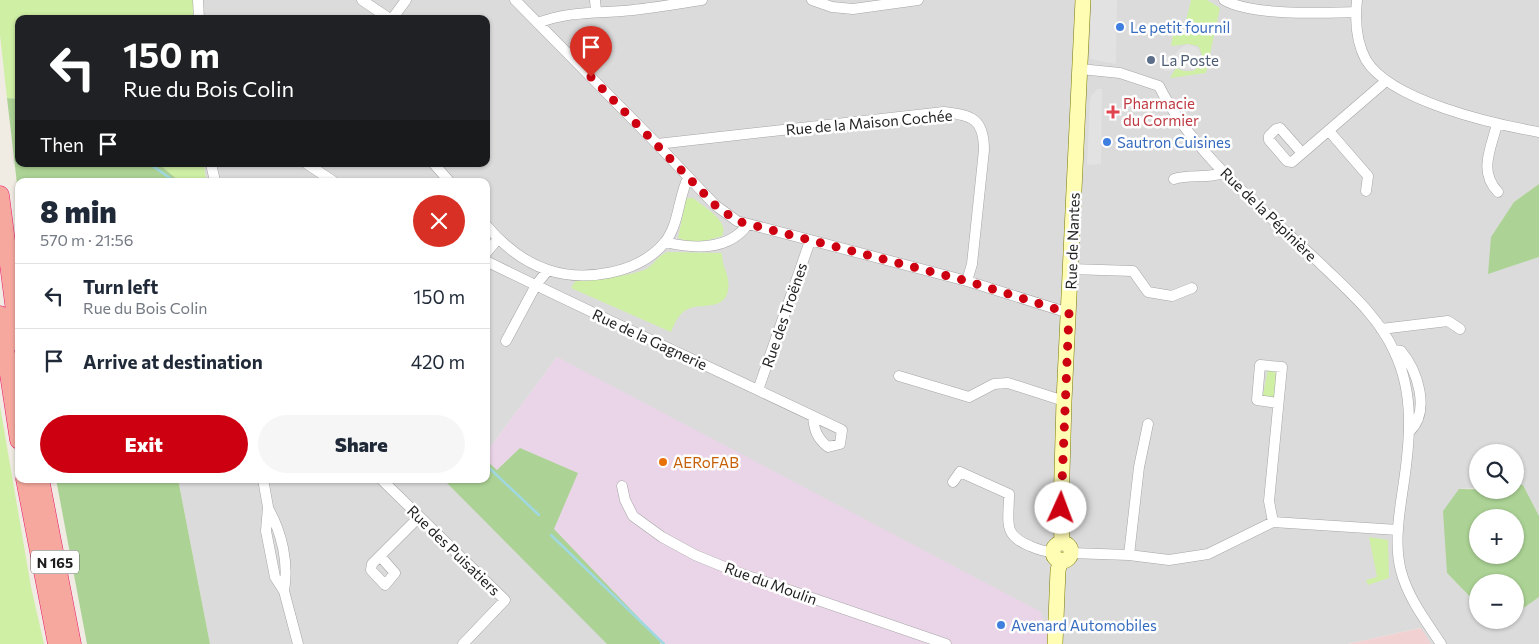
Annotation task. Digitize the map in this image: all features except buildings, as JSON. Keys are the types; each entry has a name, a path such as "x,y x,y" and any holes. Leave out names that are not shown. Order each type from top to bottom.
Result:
{"highway":[{"path":"0,195 15,311"},
{"path":"0,315 15,414"},
{"name":"N 165","path":"26,483 57,644"},
{"name":"N 165","path":"41,483 72,644"}],"main road":[{"name":"Rue de Nantes","path":"1055,644 1058,570 1062,552 1061,508 1064,401 1083,0"}],"street":[{"path":"198,0 199,15"},
{"path":"362,0 385,15"},
{"path":"394,15 406,0"},
{"path":"515,0 715,205 737,221 967,281 1069,313"},
{"path":"595,0 596,11"},
{"path":"538,23 552,18 596,11 621,11 702,0"},
{"path":"812,0 845,9 918,0"},
{"path":"1224,0 1233,6 1270,10 1355,12"},
{"path":"1356,0 1355,12 1358,36 1366,59 1386,82 1455,111 1497,124 1539,132"},
{"name":"Rue de la Pépinière","path":"1080,69 1120,74 1159,86 1170,108 1198,145 1370,313 1381,329 1394,350 1406,386 1410,431 1397,551 1401,572 1410,594 1441,644"},
{"path":"1302,153 1386,82"},
{"name":"Rue de la Maison Cochée","path":"657,144 944,112 970,117 979,124 984,134 984,150 972,264 967,281"},
{"path":"1497,124 1486,165 1489,183 1498,192"},
{"path":"1329,131 1368,176 1366,191"},
{"path":"312,167 328,178"},
{"path":"437,167 446,178"},
{"path":"1174,179 1188,175 1219,176 1225,172"},
{"path":"490,230 498,239 523,258 548,270 586,275 616,271 642,262 665,242 672,230 683,188 688,178"},
{"path":"665,242 691,248 712,246 740,235 748,224"},
{"path":"490,248 498,239"},
{"name":"Rue des Troënes","path":"758,390 810,241"},
{"name":"Rue de la Gagnerie","path":"490,263 813,416"},
{"path":"1070,269 1133,271 1148,292 1172,296 1192,288"},
{"path":"506,340 536,286 548,270"},
{"path":"1381,329 1448,321 1460,329"},
{"path":"899,376 968,397 994,384 1008,383 1064,401"},
{"path":"1273,522 1269,501 1278,403"},
{"path":"1129,555 1139,467 1148,424"},
{"path":"953,482 960,472 1009,494 1010,530 1012,536 1017,541 1044,552 1129,555 1169,560 1208,554 1273,522 1398,530"},
{"path":"264,483 268,507 278,525 288,573 284,591 298,644"},
{"name":"Rue des Puisatiers","path":"385,483 505,600 463,644"},
{"name":"Rue du Moulin","path":"622,486 625,500 634,516 662,537 695,555 739,573 946,644"},
{"path":"380,556 419,517"}],"shaded area":[{"path":"194,0 1539,0 1539,184 1514,202 1488,273 1539,257 1539,516 1524,487 1524,444 1469,444 1469,488 1459,489 1447,573 1469,596 1469,629 1524,629 1524,608 1539,597 1539,644 1431,644 1420,628 1348,644 1050,644 557,357 490,448 490,178 206,178 204,167 490,167 490,15 195,15"},
{"path":"1091,0 1117,0 1116,64 1090,59"},
{"path":"1187,44 1198,48 1200,63 1197,68 1185,70 1176,67 1171,71 1164,71 1165,56 1175,55 1178,50"},
{"path":"1097,89 1102,89 1101,164 1087,165 1090,103 1091,96"},
{"path":"557,357 1041,612 1050,644 657,644 652,632 490,474 490,448"},
{"path":"490,474 652,632 657,644 210,644 179,483 490,483"},
{"path":"1421,628 1431,644 1348,644"}],"green space":[{"path":"0,0 194,0 195,15 15,15 15,99 7,98 0,35"},
{"path":"1191,0 1207,0 1220,8 1206,73 1170,78 1176,68 1184,71 1193,71 1202,60 1198,46 1188,44 1171,46 1173,35 1178,36 1184,30"},
{"path":"7,98 15,99 15,167"},
{"path":"15,167 163,167 175,178 16,178"},
{"path":"163,167 204,167 206,178 175,178"},
{"path":"1539,184 1539,257 1488,274 1491,237 1514,202"},
{"path":"693,198 715,215 724,230 722,236 695,244 678,238 686,199"},
{"path":"667,252 722,253 729,285 726,297 722,301 717,304 686,310 679,317 671,332 571,288 576,280 614,277 643,270"},
{"path":"1268,369 1274,370 1276,375 1275,397 1272,398 1263,395"},
{"path":"0,406 31,587 44,644 0,644"},
{"path":"520,448 578,473 554,529 661,641 660,644 607,644 447,483 490,483 490,464 497,470"},
{"path":"57,483 179,483 210,644 87,644"},
{"path":"1524,487 1539,516 1539,597 1524,608 1524,574 1469,574 1469,596 1447,573 1443,511 1459,489 1469,489 1469,499 1524,499"},
{"path":"1369,537 1388,540 1389,578 1368,585 1366,580 1377,577"}],"waterway":[{"path":"154,167 170,178"},
{"path":"490,469 539,515"},
{"path":"551,535 664,644"}],"place":[{"name":"Le petit fournil","path":"1120,27"},
{"name":"La Poste","path":"1151,60"},
{"name":"Pharmacie du Cormier","path":"1113,112"},
{"name":"Sautron Cuisines","path":"1107,142"},
{"name":"AERoFAB","path":"663,462"},
{"name":"Avenard Automobiles","path":"1001,625"}],"route":[{"path":"591,77 715,205 737,221 967,281 1069,313 1061,508"}]}
